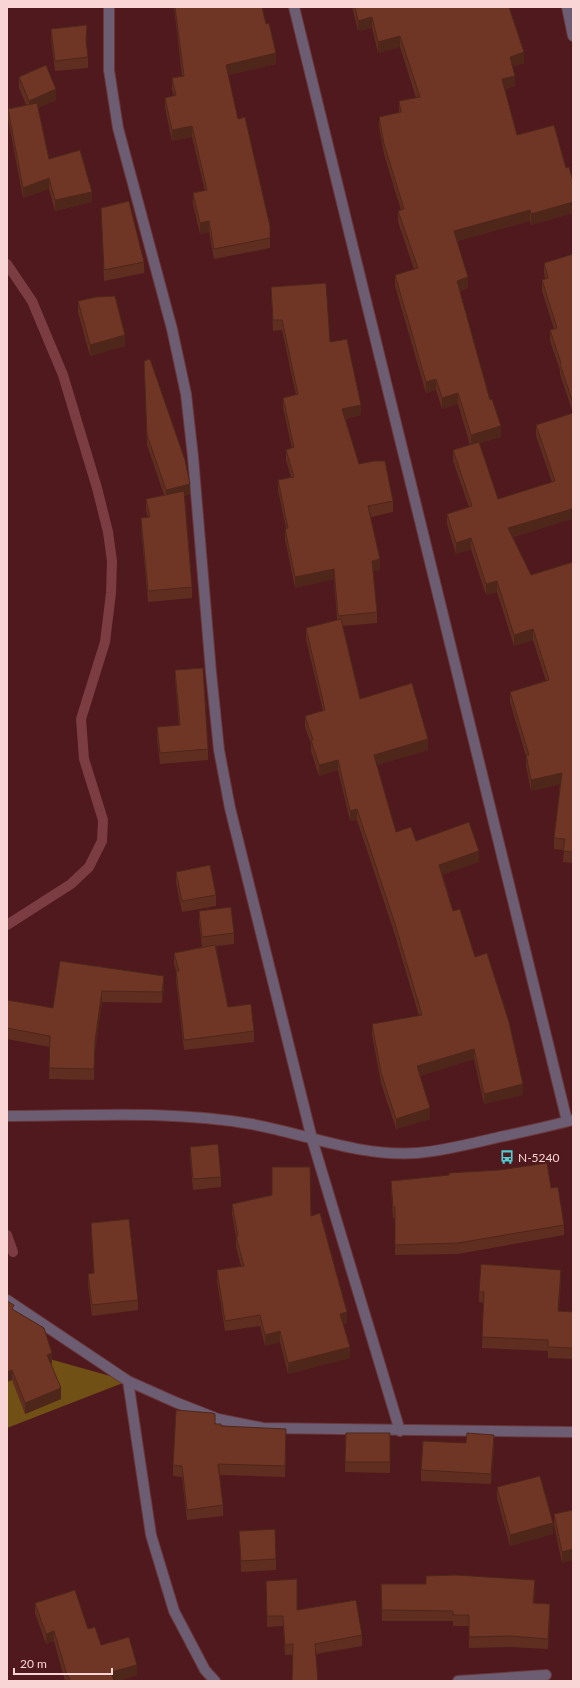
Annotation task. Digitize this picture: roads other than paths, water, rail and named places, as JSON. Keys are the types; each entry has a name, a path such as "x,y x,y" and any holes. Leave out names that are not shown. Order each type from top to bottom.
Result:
{"street":[{"path":"109,7 109,70 118,128 172,329 186,394 194,457 211,672 219,750 230,808 312,1139 400,1431"},
{"path":"7,1116 158,1115 207,1118 252,1124 363,1151 416,1153 464,1145 570,1121 294,7"},
{"path":"567,7 573,36"},
{"path":"7,1300 128,1381 218,1419 263,1428 400,1431 573,1432"},
{"path":"128,1381 151,1535 174,1611 206,1670 215,1681"},
{"path":"458,1681 546,1675"}],"waterway":[{"path":"7,264 32,301 63,375 97,488 108,532 112,561 111,593 105,642 81,719 84,759 103,820 102,841 89,867 71,884 7,925"},
{"path":"7,1235 13,1252"}],"place":[{"name":"N-5240","path":"507,1157"}]}
